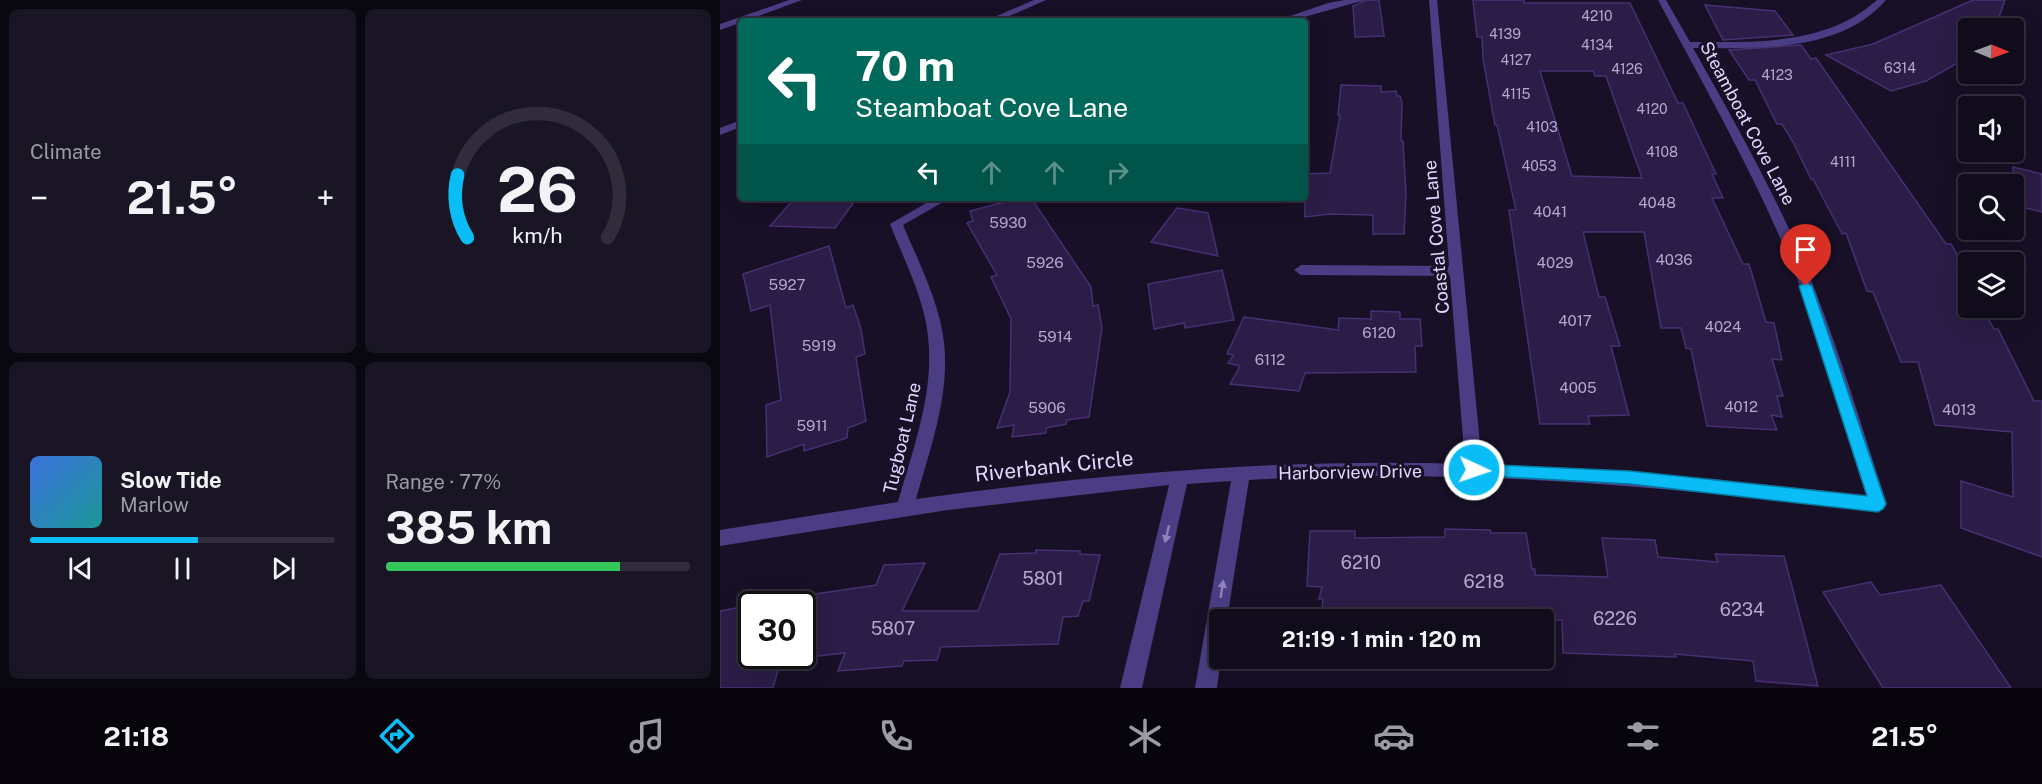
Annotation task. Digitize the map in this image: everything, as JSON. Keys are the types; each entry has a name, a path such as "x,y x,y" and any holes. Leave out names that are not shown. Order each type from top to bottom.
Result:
{"street":[{"path":"746,18 798,0"},
{"path":"997,18 1042,0"},
{"path":"1290,18 1322,8 1361,0"},
{"name":"Coastal Cove Lane","path":"1433,0 1474,470"},
{"name":"Steamboat Cove Lane","path":"1662,0 1781,226 1814,306 1878,504"},
{"path":"1686,45 1746,45 1809,37 1859,20 1882,0"},
{"path":"720,27 738,21"},
{"path":"720,132 738,124"},
{"name":"Tugboat Lane","path":"905,507 935,392 938,355 932,318 896,224 938,201"},
{"path":"1301,270 1457,271"},
{"name":"Harborview Drive","path":"1180,477 1359,470 1474,470 1630,478 1878,504"},
{"path":"1206,688 1241,475"},
{"path":"1131,688 1180,477"},
{"name":"Riverbank Circle","path":"720,538 905,507 1058,488 1180,477"}],"building":[{"path":"1367,0 1379,0 1384,36 1355,37 1353,6"},
{"path":"1473,0 1524,0 1524,3 1630,3 1678,103 1683,103 1716,174 1712,174 1723,198 1712,198 1743,264 1749,264 1766,322 1774,323 1782,360 1772,359 1783,396 1777,396 1782,417 1771,415 1777,430 1707,426 1691,349 1686,348 1681,328 1661,328 1644,232 1583,232 1599,297 1605,297 1620,346 1611,346 1629,415 1588,416 1590,424 1540,424 1509,210 1516,210 1497,125 1495,125 1483,59 1482,37 1477,37","holes":["1540,71 1593,71 1595,76 1606,76 1642,178 1572,176"]},
{"path":"1973,0 2005,0 1999,18 1958,18 1958,63 1926,81 1891,91 1826,55 1873,44"},
{"path":"1705,5 1775,11 1793,35 1723,40"},
{"path":"1801,45 1811,59 1816,58 1946,244 1951,244 1958,256 1958,318 1988,318 1994,329 1998,329 2034,401 2042,401 2042,557 1961,528 1961,481 2013,497 2012,432 1935,425 1918,362 1901,362 1873,292 1867,291 1846,233 1842,234 1793,142 1782,124 1777,124 1755,80 1749,80 1729,50"},
{"path":"1341,85 1381,86 1381,92 1396,91 1397,96 1400,96 1406,193 1404,234 1373,234 1373,215 1330,214 1305,217 1305,201 1308,201 1308,174 1330,173 1340,115 1338,115"},
{"path":"2013,167 2042,174 2042,212 2024,208 2024,174 2013,174"},
{"path":"792,201 855,201 835,228 770,226"},
{"path":"1008,201 1033,201 1091,287 1093,306 1098,305 1102,328 1089,417 1067,420 1066,424 1046,428 1046,433 1012,437 1014,425 997,428 1010,392 1011,319 991,277 997,275 967,223 973,221 970,211"},
{"path":"1177,208 1208,213 1218,256 1151,242"},
{"path":"829,246 846,308 853,305 861,329 865,354 856,357 866,421 848,428 847,438 804,451 804,444 767,457 766,405 781,400 770,305 751,311 743,274"},
{"path":"1222,270 1234,320 1185,328 1184,323 1154,329 1148,284"},
{"path":"1371,311 1400,312 1400,319 1420,319 1422,346 1415,346 1416,372 1305,373 1299,391 1230,384 1240,366 1228,363 1234,355 1227,354 1244,317 1338,330 1339,318 1371,319"},
{"path":"1445,529 1526,533 1535,575 1608,577 1602,538 1655,540 1658,557 1718,562 1715,554 1784,556 1818,686 1756,681 1753,661 1675,654 1676,657 1563,653 1562,620 1554,620 1554,609 1322,609 1323,599 1319,599 1322,587 1307,586 1310,531 1355,531 1355,538 1445,537"},
{"path":"1036,550 1080,551 1080,554 1100,555 1089,601 1083,601 1078,616 1063,617 1058,644 941,647 937,660 904,661 902,666 838,671 845,653 816,656 816,594 876,585 884,565 925,563 902,611 978,611 1000,554 1036,553"},
{"path":"1871,582 1880,595 1941,585 2011,688 1883,688 1823,592"},
{"path":"738,608 738,669 778,669 773,688 720,688 720,611"}],"route":[{"path":"1474,470 1630,478 1878,504 1806,286"}]}
